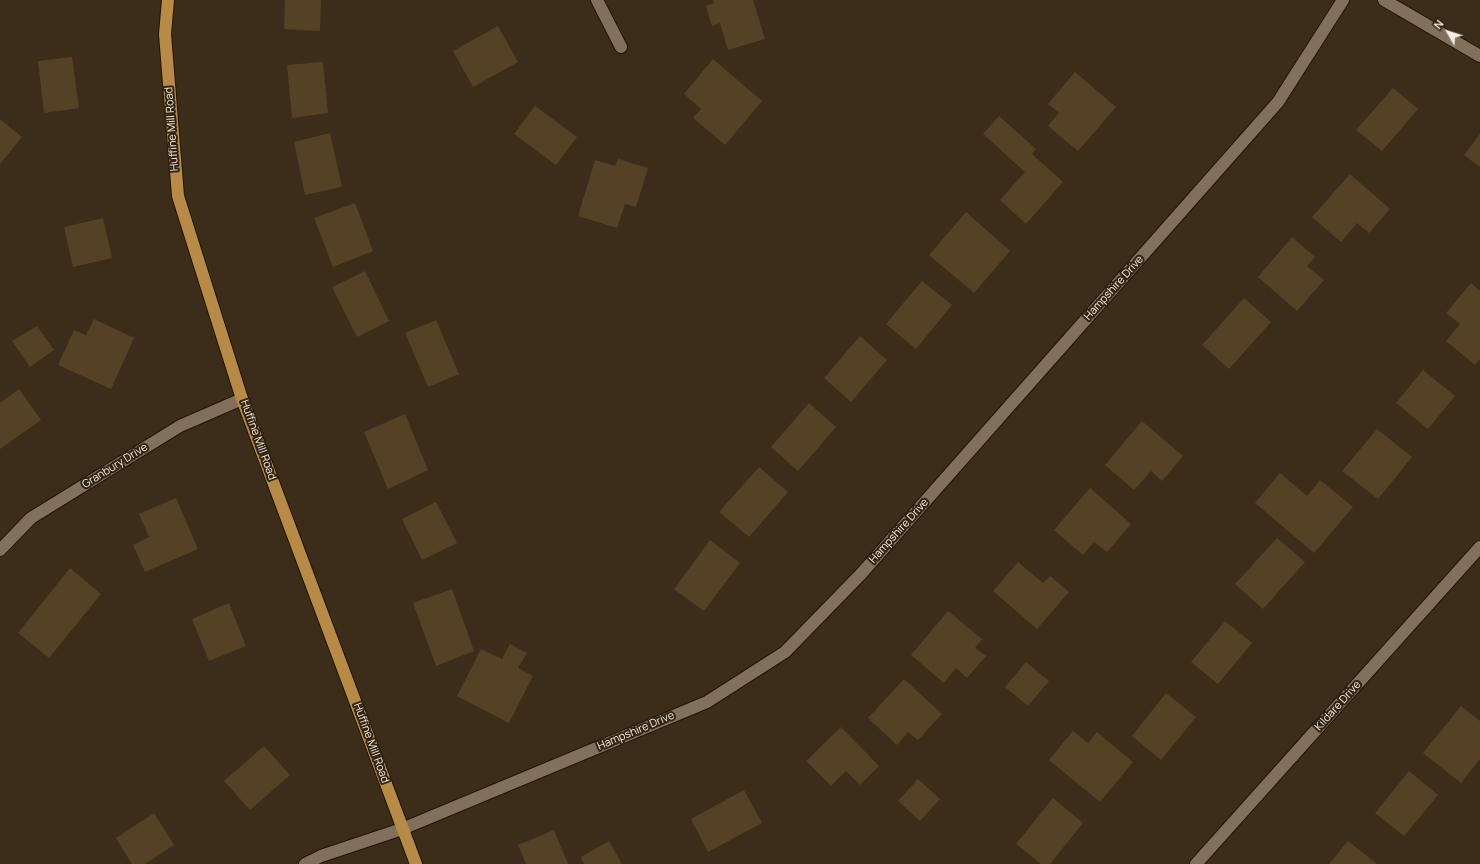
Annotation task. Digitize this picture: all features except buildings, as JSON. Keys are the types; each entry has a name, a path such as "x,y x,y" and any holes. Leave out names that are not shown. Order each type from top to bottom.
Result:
{"main road":[{"name":"Huffine Mill Road","path":"168,0 165,34 178,196 242,399 416,864"}],"street":[{"path":"597,0 621,47"},
{"name":"Hampshire Drive","path":"305,864 321,856 402,829 707,702 785,652 866,568 1278,102 1342,0"},
{"path":"1384,0 1480,56"},
{"name":"Granbury Drive","path":"0,550 31,518 180,426 242,399"},
{"name":"Kildare Drive","path":"1196,864 1480,547"}]}
